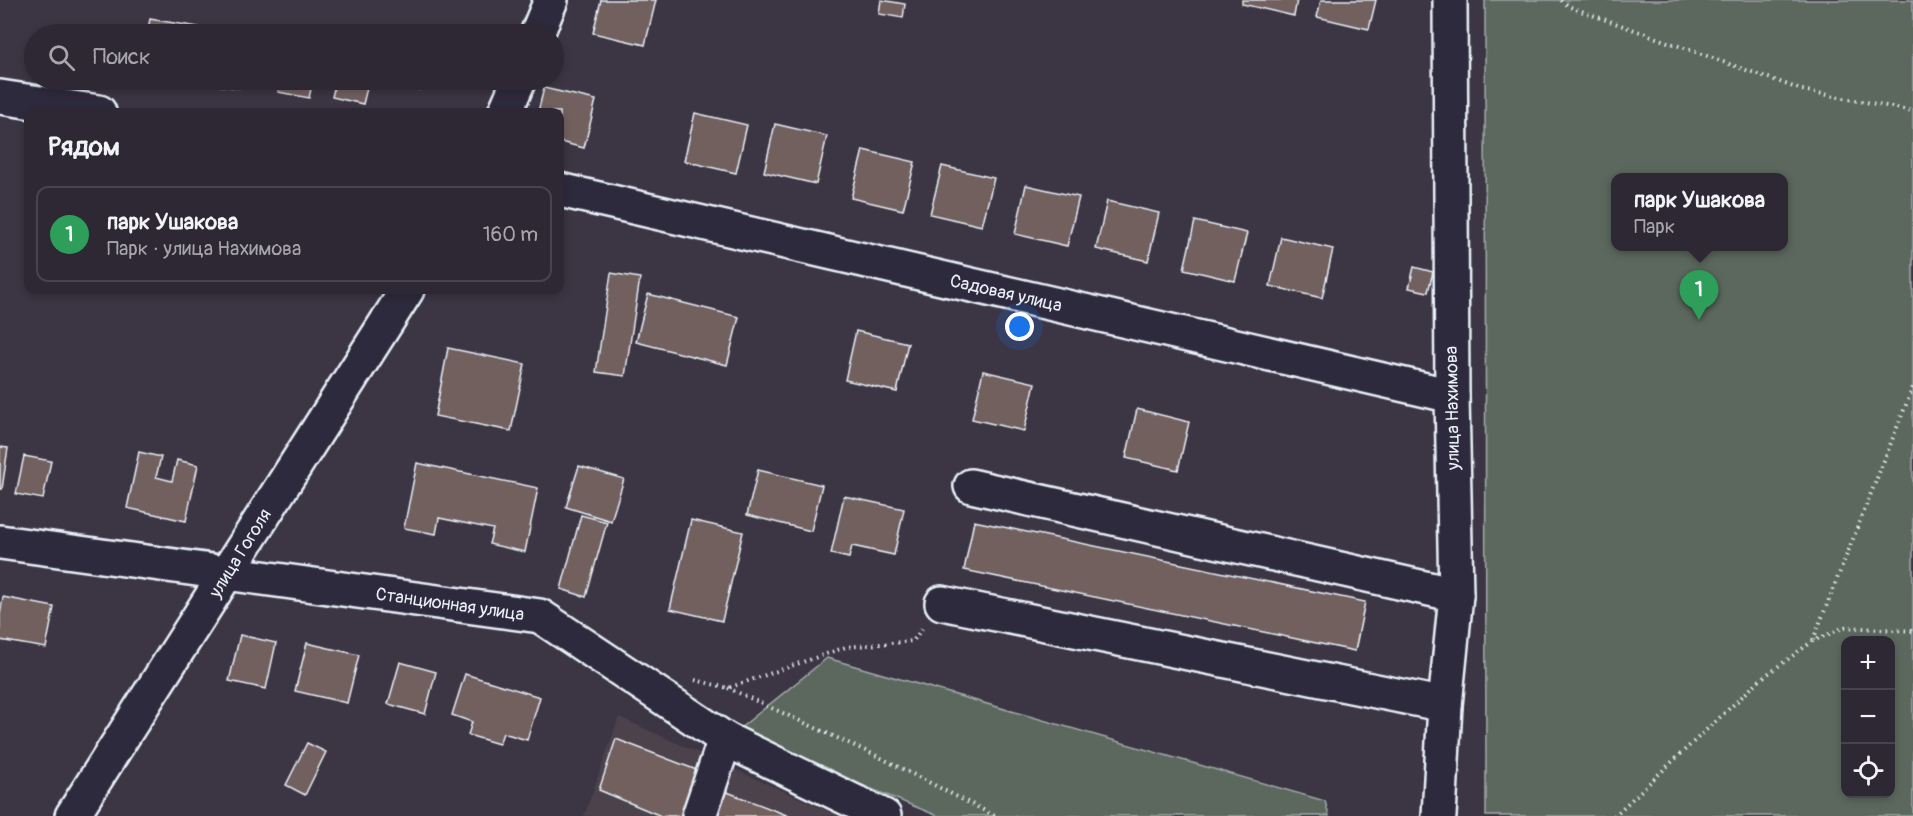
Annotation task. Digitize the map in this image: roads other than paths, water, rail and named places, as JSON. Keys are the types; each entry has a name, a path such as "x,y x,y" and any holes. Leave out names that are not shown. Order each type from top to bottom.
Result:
{"street":[{"path":"541,24 551,0"},
{"name":"улица Нахимова","path":"1439,816 1445,705 1456,595 1452,396 1450,0"},
{"path":"507,108 515,90"},
{"path":"0,97 73,108"},
{"name":"Садовая улица","path":"564,191 1452,396"},
{"name":"улица Гоголя","path":"72,816 404,294"},
{"path":"970,486 1456,595"},
{"name":"Станционная улица","path":"0,542 540,616 725,739 884,816"},
{"path":"942,603 1445,705"},
{"path":"699,816 725,739"}],"place":[{"name":"парк Ушакова","path":"1699,320"}]}
